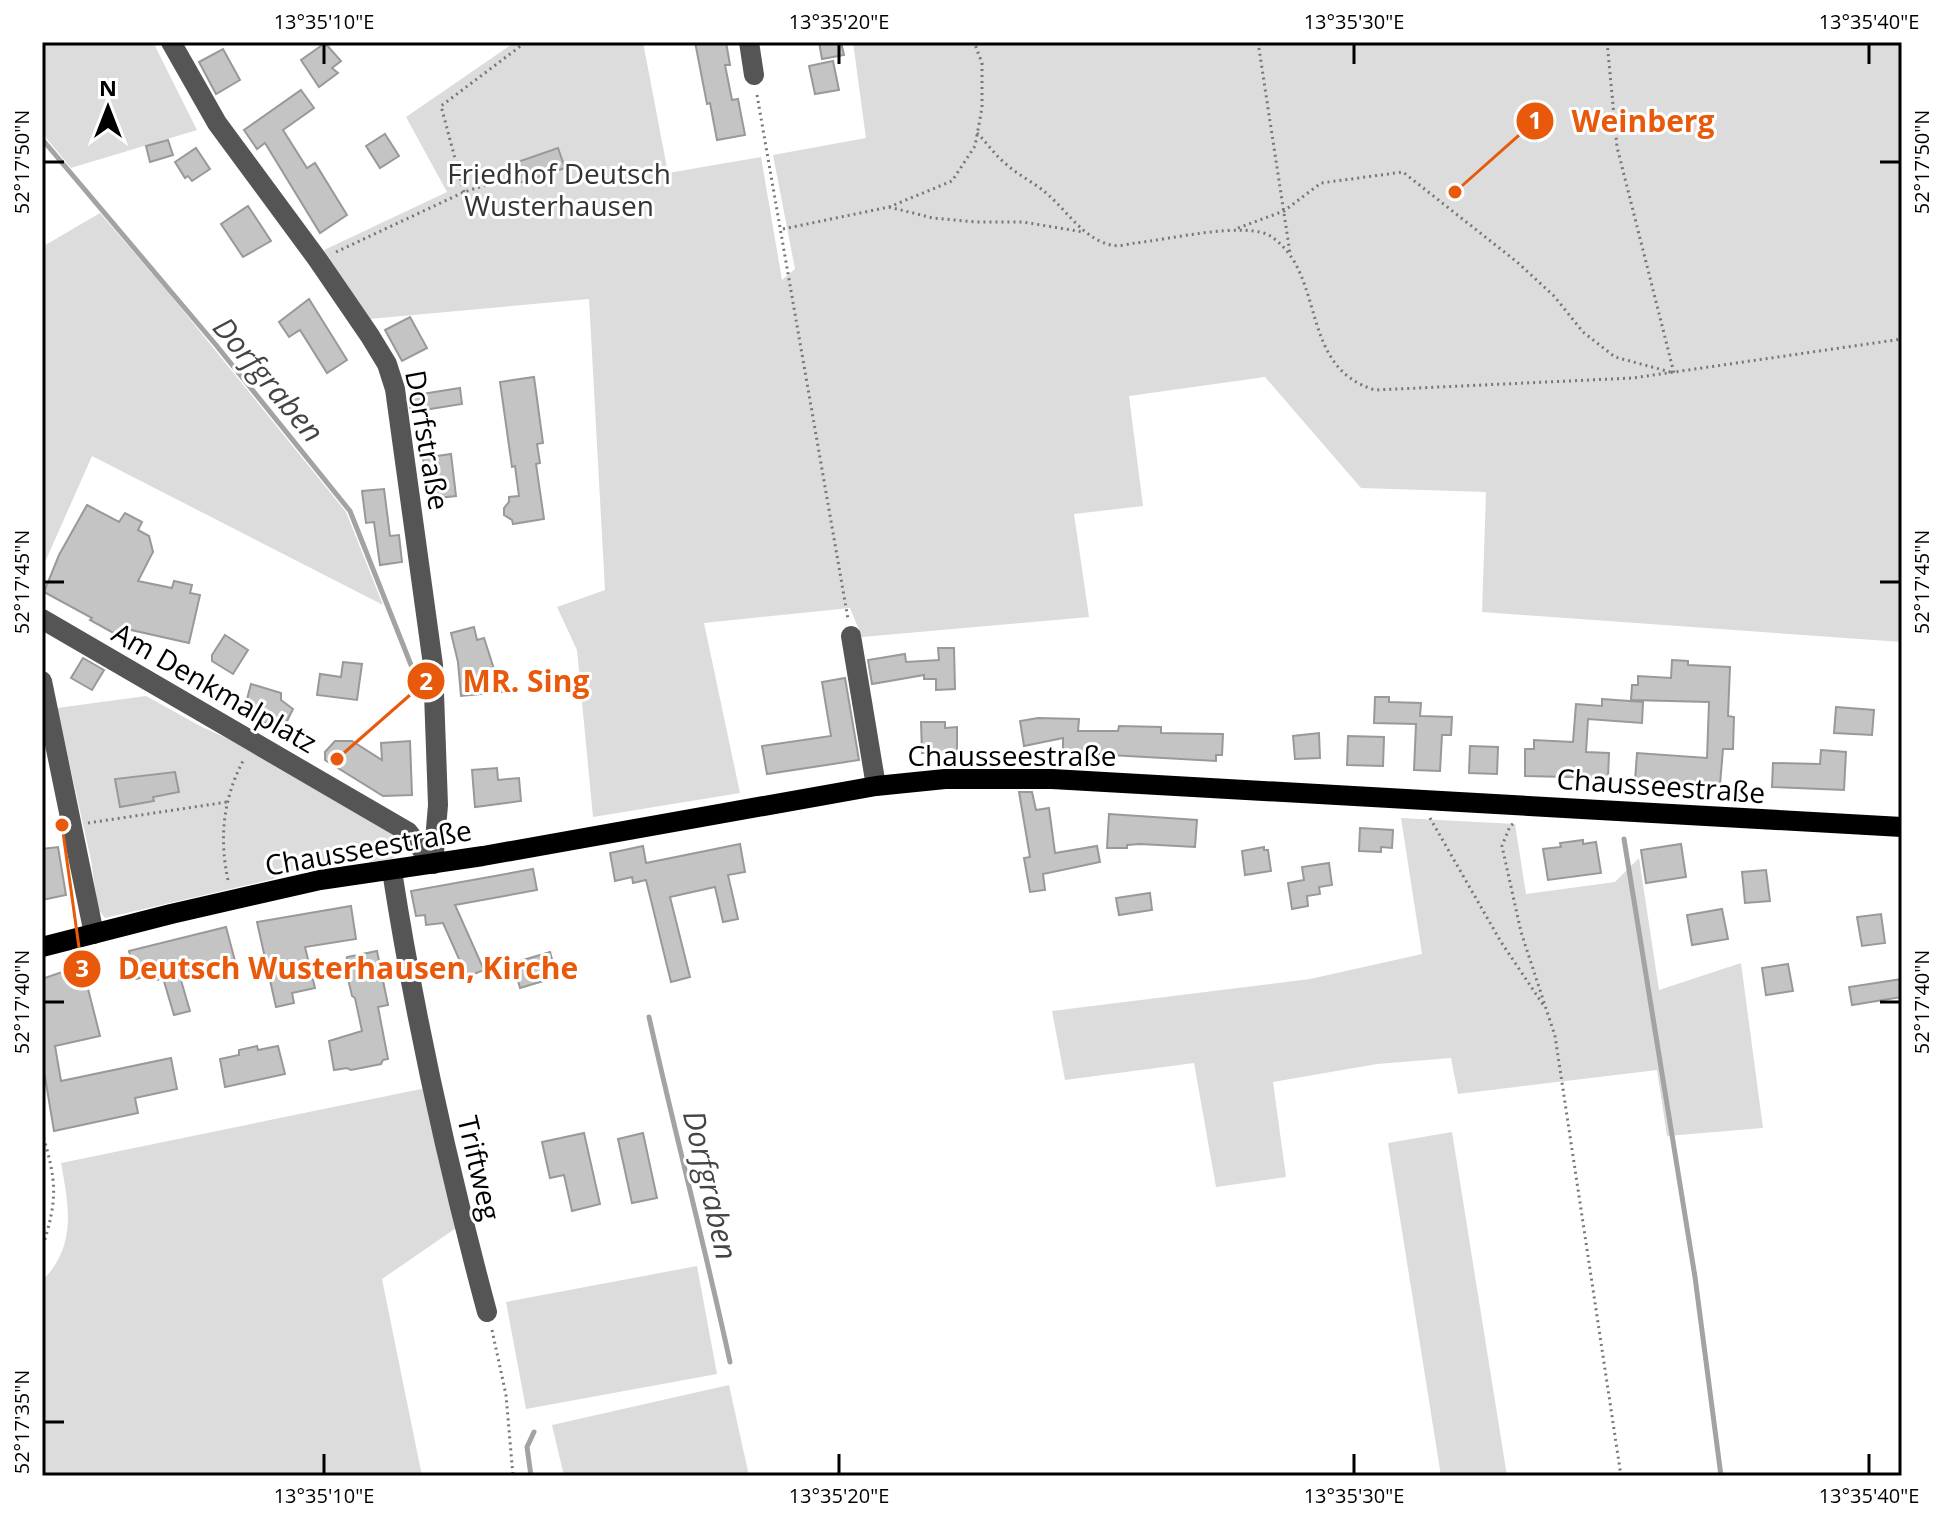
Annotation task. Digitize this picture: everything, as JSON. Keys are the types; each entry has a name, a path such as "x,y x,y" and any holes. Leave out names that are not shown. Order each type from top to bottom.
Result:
{"main road":[{"name":"Chausseestraße","path":"42,947 310,882 392,871 876,786 945,779 1052,779 1902,827"}],"street":[{"path":"749,42 754,75"},
{"name":"Dorfstraße","path":"174,43 217,123 318,260 382,355 395,389 433,665 438,805 433,864"},
{"name":"Am Denkmalplatz","path":"42,619 408,832 433,864"},
{"path":"851,636 876,786"},
{"path":"42,681 94,934"},
{"name":"Triftweg","path":"392,871 429,1068 487,1312"}],"path":[{"path":"464,192 441,106 526,42"},
{"path":"782,230 889,207 952,181 975,146 982,108 982,63 974,42"},
{"path":"1258,42 1290,253 1316,328 1336,367 1358,385 1375,390 1633,378 1902,339"},
{"path":"1607,42 1617,147 1674,373"},
{"path":"754,75 851,636"},
{"path":"977,133 1006,165 1046,193 1085,232 1112,246 1238,228 1284,211 1321,183 1403,172 1517,262 1554,296 1583,332 1615,357 1674,373"},
{"path":"318,260 464,192 504,179"},
{"path":"889,207 933,218 1023,222 1085,232"},
{"path":"1238,228 1269,234 1290,253"},
{"path":"228,880 222,854 227,802 234,777 253,742"},
{"path":"71,825 227,802"},
{"path":"1428,815 1501,942 1548,1013"},
{"path":"1520,821 1510,826 1502,846 1521,932 1555,1036 1621,1476"},
{"path":"42,1132 53,1168 55,1207 42,1249"},
{"path":"487,1312 505,1384 513,1476"}],"green space":[{"path":"42,42 153,42 197,130 71,168 42,133"},
{"name":"Friedhof Deutsch Wusterhausen","path":"515,42 643,42 668,173 761,157 782,280 795,269 773,155 866,138 853,42 1902,42 1902,642 1482,612 1486,492 1361,488 1265,377 1129,396 1143,506 1074,514 1089,617 862,637 850,608 704,623 740,793 593,817 577,650 557,607 605,590 589,299 369,319 324,250 447,192 406,117"},
{"path":"100,213 346,512 383,605 92,456 42,569 42,247"},
{"path":"146,696 246,747 396,837 400,852 392,859 369,862 368,856 336,859 335,864 294,870 273,879 105,918 98,909 91,860 57,708"},
{"path":"1401,818 1515,824 1526,894 1615,882 1639,858 1659,990 1741,963 1763,1128 1667,1136 1657,1070 1458,1094 1451,1058 1377,1064 1273,1082 1286,1177 1216,1187 1194,1063 1065,1080 1052,1011 1310,979 1422,954"},
{"path":"426,1088 459,1226 382,1279 422,1476 42,1476 42,1281 53,1268 66,1240 68,1210 61,1163"},
{"path":"1452,1132 1507,1476 1441,1476 1388,1143"},
{"path":"697,1266 717,1374 526,1409 506,1302"},
{"path":"729,1385 749,1476 564,1476 552,1425"}],"building":[{"path":"695,42 726,42 730,65 725,65 732,100 738,99 745,135 717,140"},
{"path":"819,42 841,42 844,55 822,59"},
{"path":"325,43 341,61 332,68 338,73 319,87 301,60"},
{"path":"223,49 240,80 216,94 199,62"},
{"path":"833,61 839,90 815,94 809,66"},
{"path":"301,90 314,108 283,130 307,168 315,163 347,215 320,233 265,143 257,149 244,130"},
{"path":"385,134 399,156 380,168 366,146"},
{"path":"168,140 173,155 150,162 146,146"},
{"path":"196,148 210,169 192,181 188,176 185,178 175,162"},
{"path":"558,148 565,168 516,184 509,165"},
{"path":"248,206 271,241 243,257 221,224"},
{"path":"309,299 347,360 327,373 300,330 289,337 279,322"},
{"path":"410,317 427,348 402,361 385,330"},
{"path":"534,377 543,443 537,444 540,463 536,464 544,519 513,524 504,515 504,508 509,497 519,496 500,382"},
{"path":"460,388 462,404 411,412 409,396"},
{"path":"451,454 456,496 429,499 423,458"},
{"path":"384,489 390,536 399,535 402,562 380,565 374,522 366,523 362,491"},
{"path":"87,505 119,522 125,513 142,522 138,530 149,536 153,552 138,581 172,588 174,581 192,585 190,593 200,595 189,643 122,628 119,636 44,592 59,555"},
{"path":"474,627 477,640 484,638 494,669 499,669 502,692 461,696 451,633"},
{"path":"225,635 248,650 233,674 212,661 212,655"},
{"path":"938,648 954,648 955,689 936,690 936,679 924,679 924,675 872,684 868,660 905,654 906,662 939,660"},
{"path":"83,658 104,670 92,690 71,678"},
{"path":"1672,660 1688,661 1688,665 1730,667 1728,716 1734,717 1733,749 1723,749 1720,785 1635,781 1637,753 1707,758 1709,702 1631,700 1632,685 1638,685 1638,676 1671,678"},
{"path":"343,662 362,664 357,700 317,695 320,674 341,677"},
{"path":"845,678 859,760 767,774 762,746 831,736 822,682"},
{"path":"251,684 281,693 281,700 293,709 281,733 256,717 253,721 243,714"},
{"path":"1375,697 1389,697 1389,702 1421,703 1420,716 1452,717 1451,735 1442,735 1440,771 1414,770 1416,724 1374,723"},
{"path":"1602,699 1643,702 1642,723 1588,719 1586,752 1609,753 1608,778 1525,776 1525,749 1534,749 1534,740 1573,742 1576,704 1602,706"},
{"path":"1836,707 1874,710 1872,735 1834,733"},
{"path":"1079,719 1078,731 1118,731 1119,726 1161,727 1161,733 1223,734 1222,755 1216,755 1216,761 1063,755 1063,738 1024,746 1020,721"},
{"path":"921,722 945,722 945,728 957,727 957,753 922,753"},
{"path":"1319,733 1320,758 1295,759 1293,736"},
{"path":"1348,736 1384,737 1383,766 1347,765"},
{"path":"335,741 352,741 382,760 381,743 410,741 412,795 383,796 325,760 325,752"},
{"path":"1470,746 1498,747 1497,774 1469,773"},
{"path":"1821,750 1846,752 1844,790 1772,787 1773,763 1820,764"},
{"path":"497,768 498,780 519,778 521,801 475,807 472,770"},
{"path":"175,772 179,792 153,797 154,801 120,807 115,779"},
{"path":"1019,792 1032,792 1036,810 1049,808 1055,853 1097,846 1100,862 1043,874 1045,890 1030,892 1024,858 1030,857"},
{"path":"1109,814 1197,820 1195,847 1140,844 1127,845 1127,848 1107,848"},
{"path":"1360,828 1393,830 1392,848 1381,847 1381,852 1359,851"},
{"path":"1583,840 1583,844 1596,842 1601,873 1548,880 1543,849"},
{"path":"740,844 745,872 728,875 738,919 723,922 715,887 670,897 690,977 671,982 646,880 633,883 632,877 615,881 610,853 643,846 646,863"},
{"path":"1681,844 1686,877 1646,883 1641,850"},
{"path":"58,847 66,895 42,900 42,849"},
{"path":"1264,847 1268,850 1271,871 1245,875 1242,851"},
{"path":"1329,863 1332,885 1319,887 1320,894 1307,896 1308,906 1292,909 1288,883 1304,880 1302,867"},
{"path":"533,869 537,890 455,905 484,970 467,977 443,923 426,925 425,915 416,916 411,891"},
{"path":"1766,870 1770,901 1745,903 1742,872"},
{"path":"1150,893 1152,910 1119,915 1116,898"},
{"path":"351,906 356,939 305,947 315,988 292,993 294,1003 276,1007 257,922"},
{"path":"1722,909 1728,939 1692,945 1687,915"},
{"path":"1881,914 1885,943 1862,946 1857,917"},
{"path":"226,927 235,961 180,977 190,1011 174,1015 163,978 157,980 155,974 136,979 129,951"},
{"path":"377,951 388,1005 378,1007 388,1059 381,1064 334,1070 329,1041 362,1031 345,966 347,957"},
{"path":"550,952 557,977 520,988 513,963"},
{"path":"1788,964 1793,991 1766,995 1762,968"},
{"path":"82,965 100,1036 55,1046 61,1081 171,1058 177,1089 135,1098 138,1113 54,1131 42,1059 42,979"},
{"path":"1902,979 1902,997 1852,1005 1849,987"},
{"path":"257,1046 258,1050 278,1046 285,1074 225,1087 220,1059 239,1055 239,1050"},
{"path":"584,1133 600,1204 572,1211 564,1175 550,1178 542,1142"},
{"path":"643,1133 657,1198 632,1203 618,1139"}],"waterway":[{"name":"Dorfgraben","path":"42,139 216,345 350,511 415,675"},
{"path":"1624,839 1695,1277 1721,1476"},
{"name":"Dorfgraben","path":"649,1017 730,1362"},
{"name":"Dorfgraben","path":"531,1476 527,1447 534,1432"}],"place":[{"name":"Weinberg","path":"1455,192"},
{"name":"MR. Sing","path":"337,759"},
{"name":"Deutsch Wusterhausen, Kirche","path":"62,825"}]}
